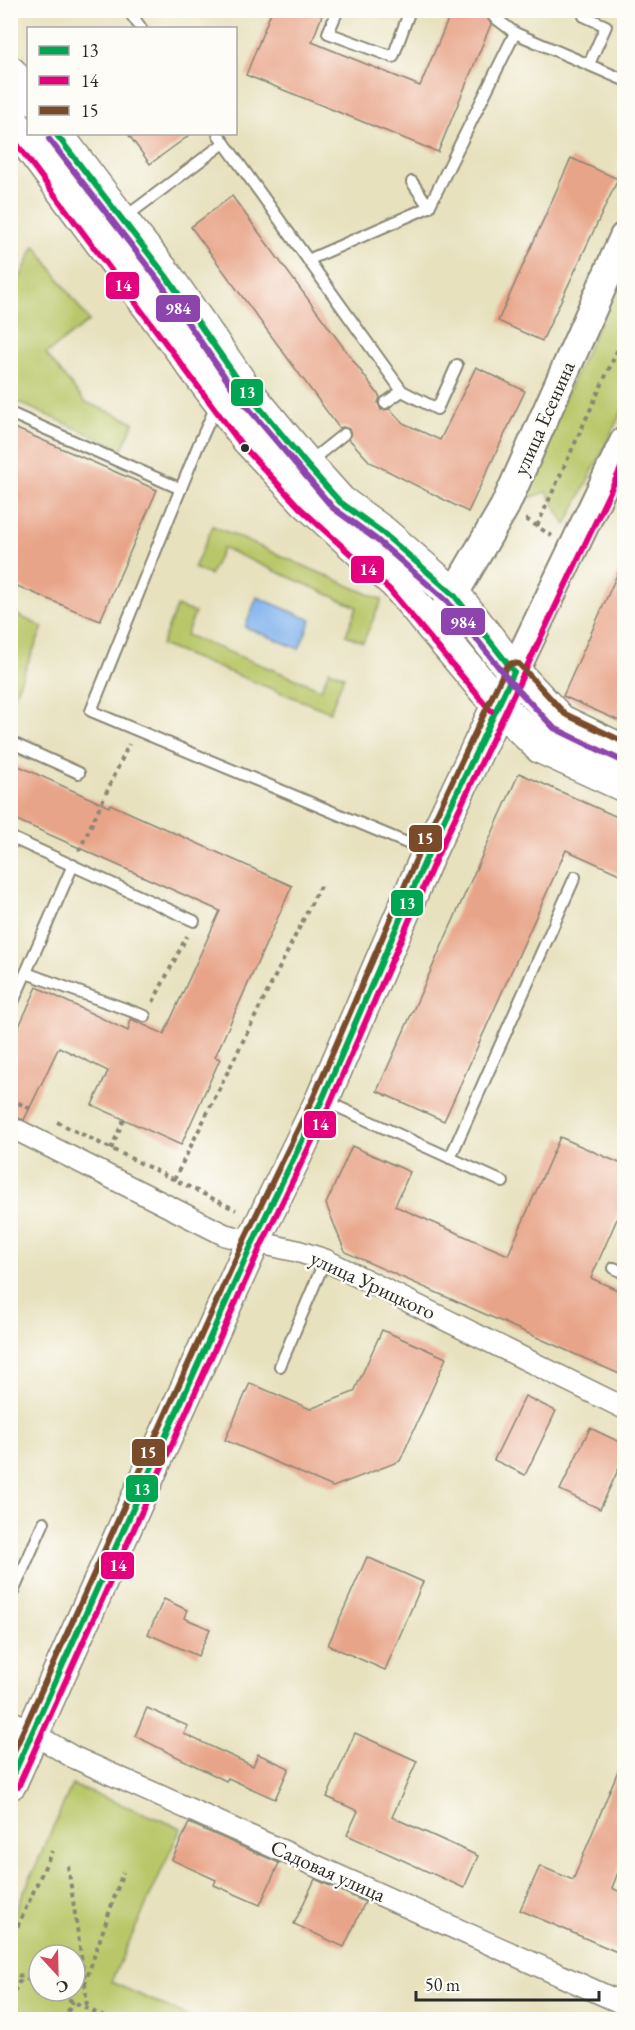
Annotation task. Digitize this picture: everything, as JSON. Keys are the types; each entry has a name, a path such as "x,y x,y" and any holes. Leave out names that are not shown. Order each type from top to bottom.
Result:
{"main road":[{"path":"10,73 27,96"},
{"path":"10,119 248,439 306,501 396,583 498,705 541,747 624,784"},
{"path":"57,135 166,276 245,390 306,465 340,502 383,534 454,595 514,672 560,721 624,752"},
{"name":"улица Есенина","path":"435,628 505,506 624,237"},
{"path":"10,1784 22,1726 322,1100 418,847 498,705 624,441"}],"street":[{"name":"улица Урицкого","path":"19,1131 225,1235 297,1251 325,1260 624,1408"},
{"name":"Садовая улица","path":"22,1726 73,1757 624,2004"}],"lane":[{"path":"128,10 140,27"},
{"path":"338,10 328,33 393,57 410,10"},
{"path":"587,10 584,16 606,26 588,64"},
{"path":"494,17 515,33 624,80"},
{"path":"308,260 429,207 515,33"},
{"path":"219,135 402,391 437,409 457,365"},
{"path":"121,220 224,143"},
{"path":"412,183 429,207"},
{"path":"386,403 402,391"},
{"path":"219,400 198,446 91,711 418,847"},
{"path":"10,413 181,489"},
{"path":"306,465 344,434"},
{"path":"10,742 79,772"},
{"path":"10,837 194,921"},
{"path":"11,1007 73,865"},
{"path":"450,1158 575,877"},
{"path":"26,973 146,1016"},
{"path":"322,1100 503,1182"},
{"path":"280,1366 325,1260"},
{"path":"10,1593 13,1592 44,1522"}],"path":[{"path":"537,526 624,336"},
{"path":"73,865 136,730"},
{"path":"174,1180 322,882"},
{"path":"146,1016 194,921"},
{"path":"10,1099 41,1114"},
{"path":"51,1119 236,1210"},
{"path":"111,1149 124,1119"},
{"path":"10,1942 52,1851"},
{"path":"68,1866 79,1943"},
{"path":"87,1977 123,1872"},
{"path":"10,1971 27,1979"},
{"path":"10,2000 22,1976"},
{"path":"64,2019 72,2003"},
{"path":"77,2003 110,2019"},
{"path":"87,2003 87,2008"}],"green space":[{"path":"35,245 89,321 46,354 85,402 134,422 122,449 11,399 11,298"},
{"path":"624,270 624,407 566,525 547,492 516,502"},
{"path":"213,526 382,600 363,642 346,635 357,607 223,548 210,575 194,568"},
{"path":"177,606 195,613 186,635 321,689 329,670 344,676 330,712 161,645"},
{"path":"11,612 43,627 11,703"},
{"path":"72,1785 181,1828 111,1982 194,2019 11,2019 11,1921"}],"water":[{"path":"257,597 311,620 299,649 245,627"}],"building":[{"path":"272,10 324,10 312,42 420,86 452,10 490,10 487,17 491,24 438,152 246,75"},
{"path":"129,135 190,135 150,164"},
{"path":"571,158 618,179 542,341 498,321"},
{"path":"232,196 380,397 378,403 381,410 390,409 403,423 440,440 476,367 525,391 468,512 370,462 349,439 351,433 349,429 339,428 191,227"},
{"path":"10,426 157,490 100,621 10,583"},
{"path":"624,559 624,723 563,696"},
{"path":"10,762 109,807 110,804 292,886 215,1057 220,1059 181,1145 92,1105 108,1071 59,1047 24,1120 18,1118 10,1122 10,1046 37,987 128,1031 131,1019 164,1034 220,911 10,817"},
{"path":"519,773 624,820 624,876 566,850 444,1121 377,1091"},
{"path":"560,1137 624,1165 624,1203 591,1278 624,1293 624,1376 345,1252 326,1204 352,1146 410,1172 395,1206 508,1255"},
{"path":"382,1330 446,1358 400,1461 333,1487 225,1440 250,1383 310,1409 354,1392"},
{"path":"525,1396 556,1411 525,1475 494,1460"},
{"path":"590,1428 624,1444 624,1457 600,1509 560,1490"},
{"path":"367,1557 423,1582 385,1670 328,1645"},
{"path":"164,1599 187,1610 184,1618 210,1629 198,1656 148,1634"},
{"path":"147,1708 188,1726 184,1734 253,1766 258,1754 289,1768 275,1799 228,1778 226,1781 135,1736"},
{"path":"355,1733 417,1761 392,1817 478,1856 464,1888 347,1835 358,1811 327,1797"},
{"path":"624,1756 624,1857 612,1888 624,1894 624,1955 520,1910 540,1866 573,1880"},
{"path":"189,1823 279,1863 260,1905 214,1885 216,1880 172,1860"},
{"path":"315,1879 365,1902 344,1947 294,1924"}],"transit line":[{"name":"14","path":"10,135 241,444 300,508 389,589 491,711"},
{"name":"13","path":"10,1782 253,1242 322,1100 429,852 514,672 454,595 383,533 340,502 306,464 245,390 166,276 57,135"},
{"name":"984","path":"49,139 159,281 238,396 333,508 377,540 447,601 507,678 554,728 620,760"},
{"name":"14","path":"18,1787 261,1246 330,1104 437,856 624,462"},
{"name":"15","path":"10,1760 245,1238 314,1096 421,848 506,667 512,663 519,664 565,714 624,742"}]}
